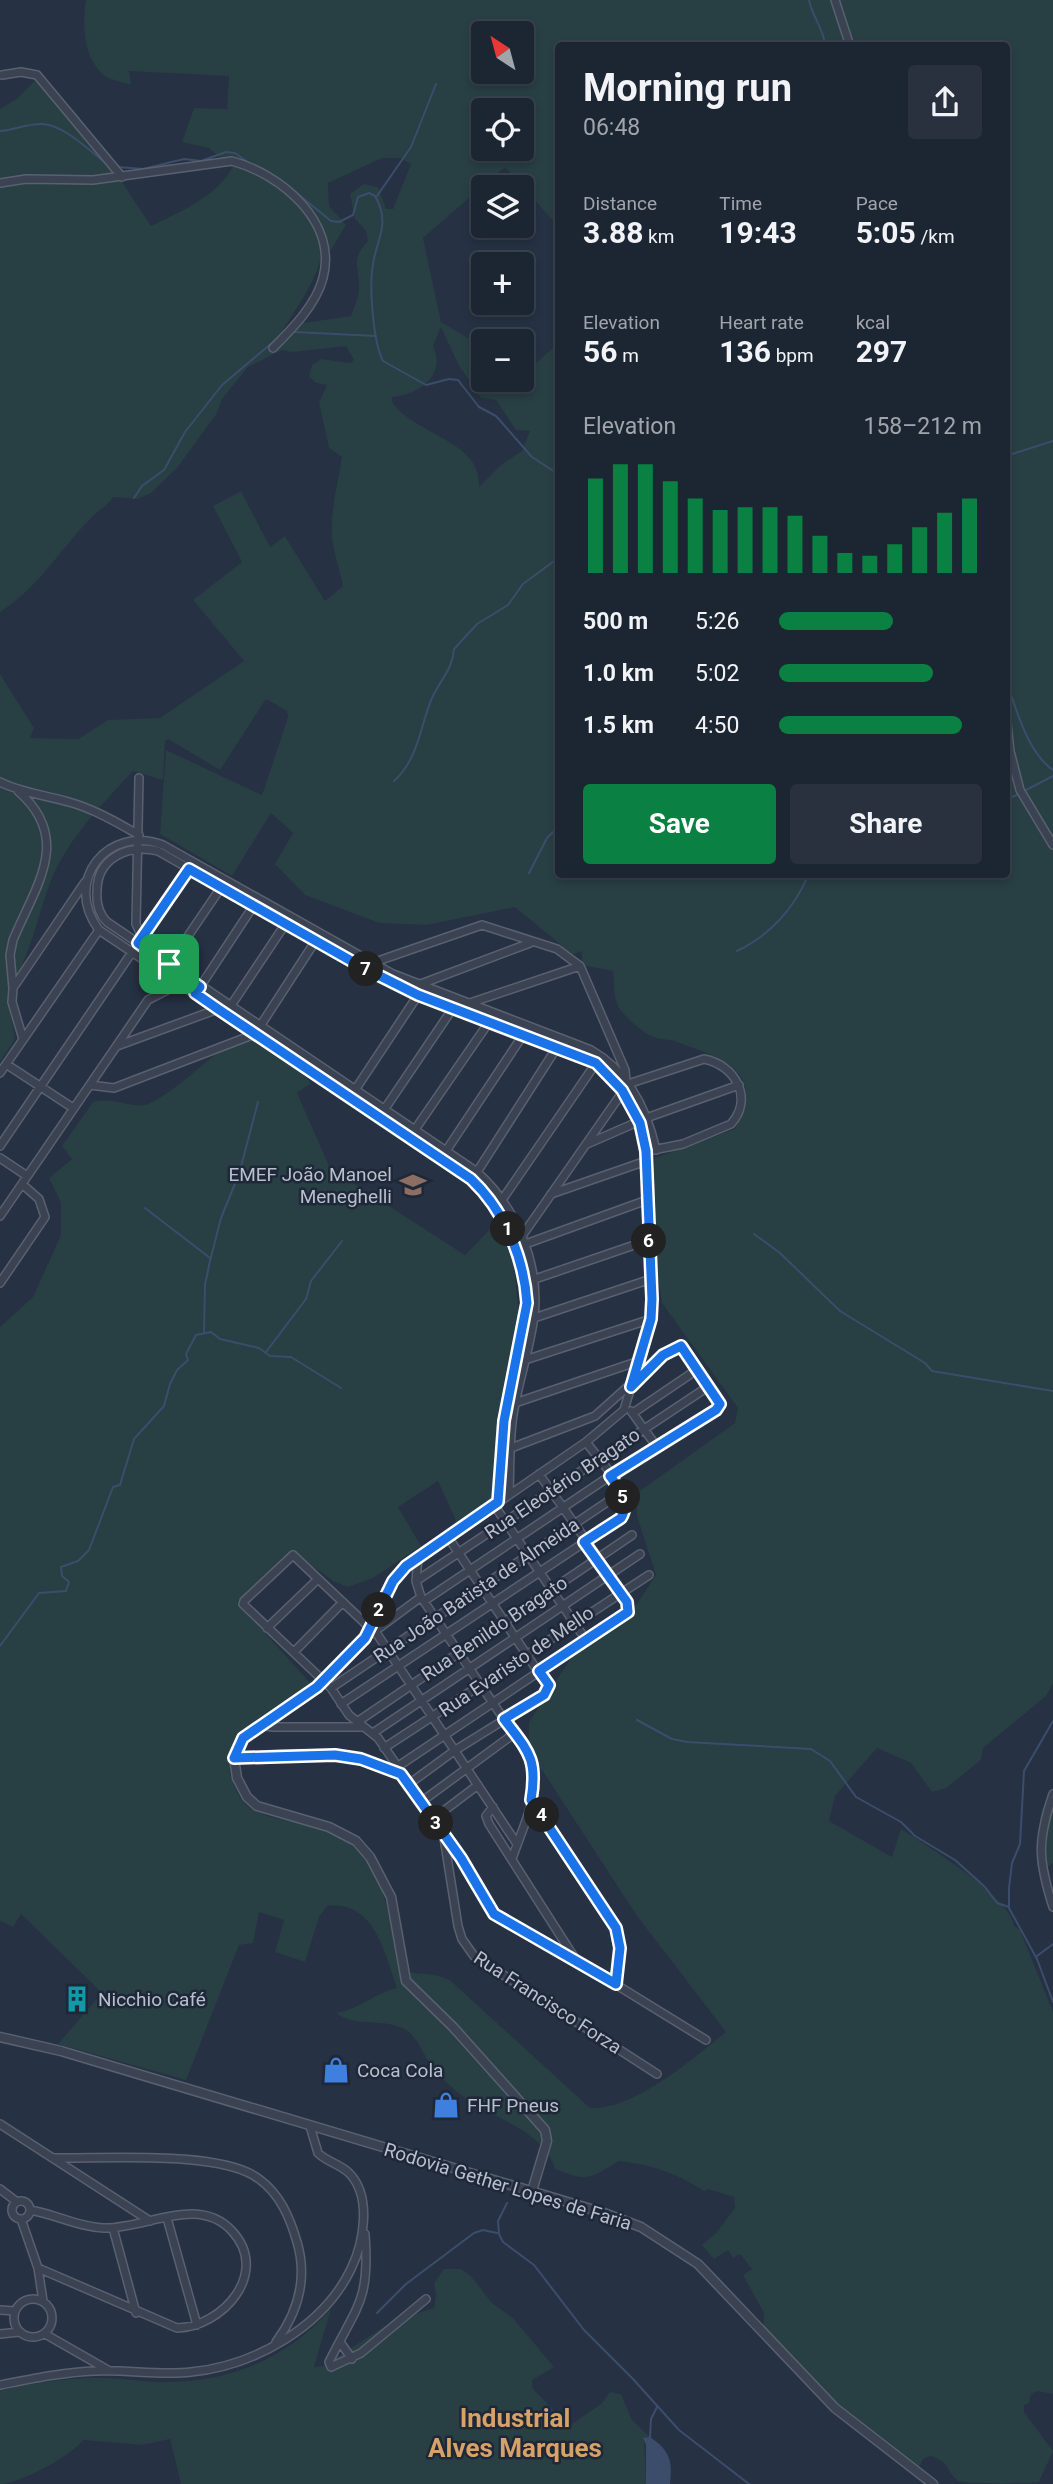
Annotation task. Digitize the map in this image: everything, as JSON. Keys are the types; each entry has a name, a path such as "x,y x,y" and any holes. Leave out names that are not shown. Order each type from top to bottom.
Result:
{"street":[{"path":"835,0 849,42"},
{"path":"2,75 21,72 37,75 122,177"},
{"path":"0,183 26,179 93,180 232,161 272,180 299,201 320,233 324,275 320,287 294,328 273,348"},
{"path":"1010,751 1020,790 1053,845"},
{"path":"139,778 136,924 140,940"},
{"path":"0,782 18,791 69,802 103,815 139,838 163,845 194,861 318,937 391,977 418,985 489,1022 596,1063 622,1090 640,1123 646,1151 651,1319 626,1405 621,1414 586,1442 418,1557 393,1581 372,1630"},
{"path":"18,791 40,813 46,828 48,849 13,940 10,955 12,1002 23,1039"},
{"path":"13,988 86,882 98,857 139,838"},
{"path":"509,1495 515,1403 534,1318 535,1279 523,1241 502,1200 477,1172 355,1090 218,1009 140,940 100,915 97,894 101,868 112,858 139,850 158,850 286,923 372,962 418,995 453,1008 464,1008 560,1038 601,1056 627,1082 649,1117 656,1150"},
{"path":"0,1146 194,861"},
{"path":"86,882 86,906 99,930 181,983 230,1007 257,1031 471,1179 497,1209 515,1248 526,1289 526,1316 504,1421 496,1504 504,1522 527,1557 586,1640"},
{"path":"169,964 222,887"},
{"path":"198,990 254,905"},
{"path":"230,1007 286,923"},
{"path":"372,962 482,925 531,943 566,952 580,966 625,1070 627,1082"},
{"path":"0,1073 99,930"},
{"path":"90,1085 114,1088 257,1031 318,937"},
{"path":"418,985 531,943"},
{"path":"464,1008 580,966"},
{"path":"0,1216 152,996 181,983"},
{"path":"355,1090 418,995"},
{"path":"384,1110 453,1008"},
{"path":"117,1046 218,1009"},
{"path":"414,1131 489,1022"},
{"path":"446,1152 523,1035"},
{"path":"477,1172 559,1048 560,1038"},
{"path":"515,1248 523,1241 551,1194 627,1082 704,1059 730,1070 739,1085 740,1110 731,1124 683,1144 646,1151"},
{"path":"502,1200 596,1063"},
{"path":"6,1064 73,1108"},
{"path":"586,1144 649,1117 739,1085"},
{"path":"0,1158 25,1180 39,1199 45,1217 0,1283"},
{"path":"551,1194 646,1161"},
{"path":"523,1241 648,1200"},
{"path":"535,1279 649,1240"},
{"path":"534,1318 651,1279"},
{"path":"525,1360 651,1319"},
{"path":"511,1448 595,1416 674,1347 684,1348 718,1397 720,1404 716,1410 372,1630 324,1681 259,1724 243,1738 234,1758 240,1786 257,1806 317,1822 346,1835 376,1864 391,1897 406,1981 453,2027 545,2130 547,2141 532,2191"},
{"path":"515,1403 639,1361"},
{"path":"633,1413 698,1369"},
{"name":"Rua Eleotério Bragato","path":"416,1581 709,1386"},
{"path":"626,1405 657,1447"},
{"path":"341,1704 621,1518 625,1505 622,1492 586,1442"},
{"path":"397,1767 492,1701 625,1615 629,1608 539,1474"},
{"name":"Rua João Batista de Almeida","path":"331,1688 622,1492"},
{"name":"Rua Benildo Bragato","path":"357,1722 632,1535"},
{"path":"408,1784 454,1751 544,1695 549,1688 448,1537"},
{"path":"373,1733 640,1554"},
{"path":"516,1844 388,1650 372,1630 290,1555 247,1596 243,1604 331,1688 357,1722 373,1733 494,1914 576,1960 706,2040"},
{"path":"418,1557 416,1581 423,1599 515,1733 534,1768 531,1800 512,1859"},
{"name":"Rua Evaristo de Mello","path":"384,1748 649,1575"},
{"path":"267,1628 318,1579"},
{"path":"295,1651 343,1602"},
{"path":"259,1724 273,1727 365,1727"},
{"path":"421,1802 515,1733"},
{"path":"234,1758 335,1755 361,1759 401,1774"},
{"path":"433,1819 478,1785"},
{"path":"1053,1794 1042,1832 1041,1862 1053,1907"},
{"path":"531,1800 616,1928 620,1948 616,1984"},
{"path":"493,1807 487,1819 576,1960"},
{"name":"Rua Francisco Forza","path":"443,1834 458,1926 462,1939 474,1956 657,2074"},
{"name":"Rodovia Gether Lopes de Faria","path":"0,2037 61,2052 532,2191 641,2227 686,2255 710,2276 835,2408 933,2484"},
{"path":"0,2124 4,2130 54,2158 150,2221"},
{"path":"310,2126 318,2153 350,2174 359,2186 364,2223 367,2281 358,2309 330,2365 334,2368 352,2359 426,2299"},
{"path":"54,2158 210,2162 238,2168 262,2181 289,2217 302,2268 301,2291 293,2314 274,2346"},
{"path":"0,2189 17,2202 26,2203 30,2210 81,2225 113,2228 189,2213 214,2217 233,2232 244,2252 246,2274 239,2293 218,2314 197,2326 177,2328 136,2313 38,2268"},
{"path":"17,2202 12,2213 21,2219 38,2268 43,2301 53,2317 45,2334"},
{"path":"21,2219 27,2218 30,2210"},
{"path":"167,2218 197,2326"},
{"path":"0,2385 109,2370 192,2372 228,2367 274,2346 306,2324 336,2294 354,2265 364,2223"},
{"path":"113,2228 136,2313"},
{"path":"0,2310 15,2311 30,2299 43,2301"},
{"path":"15,2311 14,2322 19,2332"},
{"path":"0,2334 19,2332 32,2338 45,2334 109,2370"},
{"path":"340,2342 352,2359"}],"green space":[{"path":"86,0 1053,0 1053,1684 1046,1696 983,1748 981,1760 946,1788 932,1792 911,1763 877,1748 835,1796 829,1821 892,1857 901,1829 984,1887 1020,1930 1053,2012 1053,2394 1037,2391 1031,2394 1029,2403 1024,2405 1024,2412 1053,2451 1039,2482 958,2481 941,2461 930,2456 923,2459 919,2468 839,2405 763,2328 764,2313 743,2275 752,2269 740,2254 733,2258 728,2250 714,2259 702,2245 716,2233 735,2208 734,2197 708,2189 704,2191 684,2179 653,2168 619,2161 589,2177 575,2176 555,2169 549,2155 527,2134 469,2101 451,2087 430,2064 408,2031 393,2025 344,2018 336,2013 397,1988 382,1945 367,1920 356,1911 343,1906 327,1906 319,1917 305,1962 275,1952 284,1920 259,1912 253,1943 239,1945 186,2080 58,2044 102,1993 21,1914 13,1927 0,1921 0,1327 33,1297 61,1235 61,1203 49,1178 72,1159 62,1146 93,1102 146,1105 170,1091 226,1048 244,1041 263,1043 285,1056 311,1083 297,1093 330,1168 465,1255 499,1220 513,1255 519,1317 504,1381 491,1501 458,1525 438,1481 398,1507 421,1546 373,1578 348,1587 333,1581 295,1553 287,1555 237,1602 312,1685 267,1712 241,1736 232,1750 229,1766 235,1788 243,1801 255,1811 322,1829 346,1841 358,1851 369,1863 383,1892 401,1970 451,1981 590,2108 607,2107 644,2092 681,2068 726,2032 637,1916 529,1750 529,1722 577,1649 637,1604 656,1575 637,1516 637,1493 735,1423 738,1408 662,1303 648,1200 655,1158 735,1129 744,1109 746,1093 743,1080 735,1070 710,1055 643,1031 617,1004 613,971 582,965 582,951 562,958 561,945 515,907 427,925 379,923 305,895 275,864 293,833 271,813 232,876 160,834 166,750 262,795 288,717 287,711 266,699 220,770 168,739 165,741 163,780 133,771 76,837 57,867 27,953 7,992 15,1039 0,1062 0,674 34,728 30,738 78,739 108,720 160,718 244,661 193,600 242,562 213,506 241,491 270,547 285,536 325,601 343,586 332,528 342,457 329,448 319,402 327,385 316,383 309,376 312,365 321,359 350,363 354,360 346,346 292,352 282,350 248,367 222,399 217,413 177,468 151,493 138,499 113,497 79,531 37,581 0,612 0,109 18,98 37,78 55,96 58,94 77,114 151,226 207,195 232,168 209,148 182,142 194,108 227,109 229,76 129,71 131,85 107,77 98,69 88,51","holes":["382,158 400,158 411,164 393,209 386,209 378,187 364,184 350,194 355,219 366,231 368,241 357,259 359,291 351,316 296,324 278,339 310,286 322,251 331,250 346,225 329,206 328,183"]},
{"path":"1053,1790 1053,1863 1040,1873 1037,1865 1041,1811"},
{"path":"444,2269 461,2269 470,2275 492,2303 513,2318 554,2367 532,2380 533,2389 569,2426 602,2403 610,2392 621,2394 632,2420 650,2437 644,2438 646,2484 181,2484 170,2439 142,2445 83,2440 68,2454 44,2468 9,2483 0,2484 0,2389 76,2379 110,2378 162,2382 217,2377 259,2363 279,2352 315,2326 331,2309 314,2367 323,2366 393,2321 434,2308 434,2283"}],"water":[{"path":"650,2437 662,2446 668,2456 671,2468 670,2484 646,2484 646,2445 643,2438"}],"waterway":[{"path":"809,0 824,42"},
{"path":"377,196 411,147 436,84"},
{"path":"0,131 37,124 52,126 69,134 107,164"},
{"path":"118,167 143,169 184,159 201,161 226,152 235,153 249,163"},
{"path":"293,190 331,221 339,222 353,215 358,197 369,193 375,196 380,206 382,223 373,264 372,299 374,328 383,361 426,385 449,379 458,380 479,407 496,416 532,457 555,472"},
{"path":"294,332 376,336"},
{"path":"134,498 142,486 164,470 185,432 222,385 279,337"},
{"path":"1010,455 1053,441"},
{"path":"394,781 414,752 432,698 449,669 454,649 477,624 508,605 523,584 555,560"},
{"path":"1010,692 1036,753 1053,770"},
{"path":"1026,790 1053,776"},
{"path":"1010,798 1017,795"},
{"path":"529,873 547,838 555,830"},
{"path":"737,951 749,945 780,920 796,899 807,878"},
{"path":"204,1332 205,1285 210,1261 221,1218 239,1174 258,1102"},
{"path":"145,1208 210,1258"},
{"path":"754,1234 780,1253 840,1311 925,1363 932,1371 1053,1391"},
{"path":"266,1352 306,1299 311,1281 342,1241"},
{"path":"0,1646 39,1593 66,1591 69,1582 62,1576 61,1567 78,1561 89,1550 113,1487 120,1485 134,1439 164,1406 170,1384 177,1370 188,1360 186,1354 196,1335 211,1332 220,1339 259,1348 270,1356 291,1357 341,1388"},
{"path":"637,1720 672,1739 687,1742 811,1749 830,1761 856,1797 901,1822 915,1836 955,1860 985,1887 997,1903 1009,1907"},
{"path":"1053,1721 1024,1771 1020,1844 1012,1863 1009,1888 1009,1908 1037,1959 1053,2002"},
{"path":"1037,1956 1053,1944"},
{"path":"507,2203 498,2221 503,2242 534,2265 584,2330 679,2430 749,2484"},
{"path":"377,2313 406,2284 474,2233 483,2230 497,2233"},
{"path":"650,2438 651,2419 657,2407"}],"place":[{"name":"EMEF João Manoel Meneghelli","path":"413,1185"},
{"name":"Nicchio Café","path":"77,1999"},
{"name":"Coca Cola","path":"336,2070"},
{"name":"FHF Pneus","path":"446,2105"}],"district":[{"name":"Industrial Alves Marques","path":"515,2433"}],"route":[{"path":"189,869 362,967 418,995 596,1063 622,1090 640,1123 646,1151 652,1299 651,1319 631,1387 663,1355 674,1347 681,1346 718,1397 720,1404 716,1410 610,1476 622,1492 624,1513 621,1518 584,1542 627,1602 628,1612 539,1671 549,1685 544,1695 504,1719 533,1762 535,1773 531,1800 616,1928 620,1948 616,1984 494,1914 461,1858 401,1774 361,1759 335,1755 234,1758 243,1738 259,1724 317,1687 365,1638 393,1581 406,1566 498,1502 504,1421 526,1316 526,1289 506,1224 484,1191 471,1179 195,993 200,987 169,964 138,943 189,869"}]}
